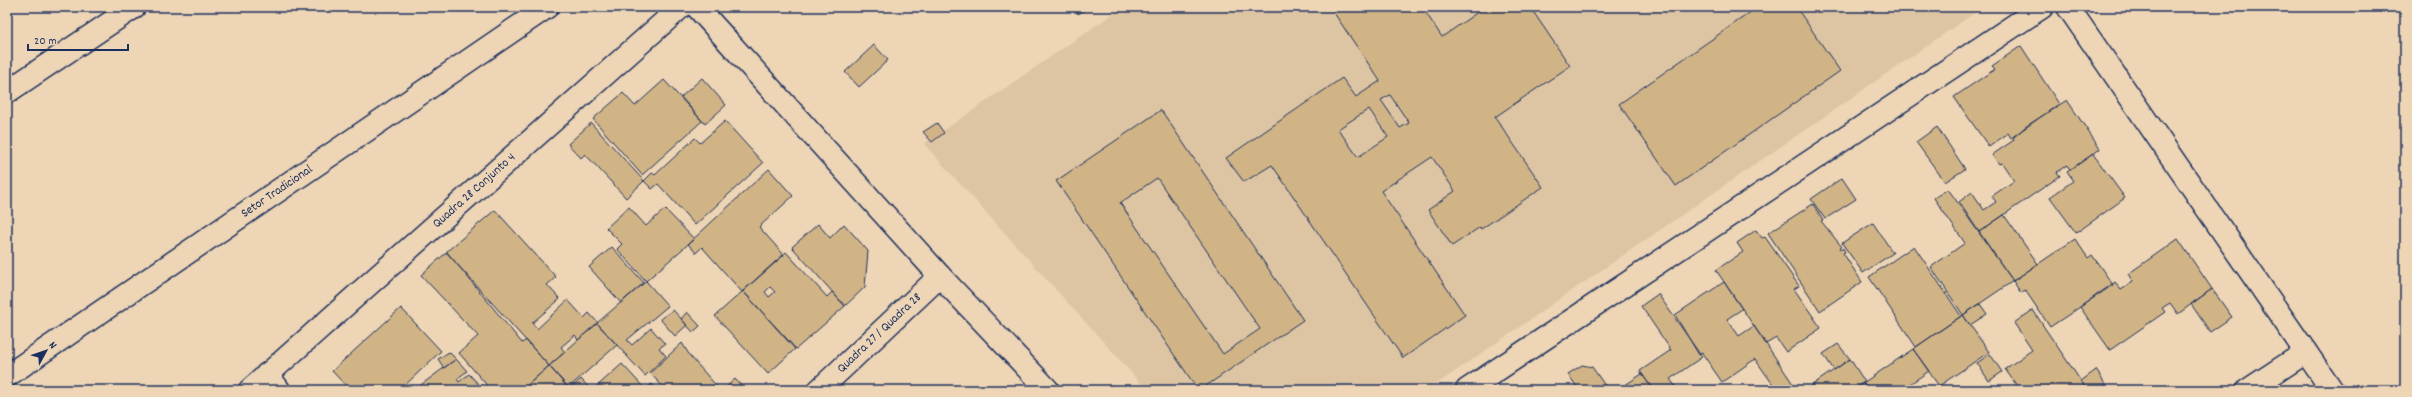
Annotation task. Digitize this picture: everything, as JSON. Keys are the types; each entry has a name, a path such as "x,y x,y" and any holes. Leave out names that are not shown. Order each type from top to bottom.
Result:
{"main road":[{"path":"7,92 134,7"},
{"name":"Setor Tradicional","path":"7,376 547,7"},
{"name":"Quadra 28 Conjunto 4","path":"250,390 273,382 681,7"},
{"path":"697,7 940,276 1048,390"},
{"path":"1466,390 2042,7"},
{"path":"2068,7 2332,390"},
{"name":"Quadra 27 / Quadra 28","path":"819,390 940,276"},
{"path":"2248,390 2306,352"}],"shaded area":[{"path":"1123,7 1983,7 1428,390 1147,390 924,144"}],"building":[{"path":"1074,7 1089,7 1078,14"},
{"path":"1330,7 1422,7 1442,37 1485,7 1530,7 1570,66 1495,117 1543,187 1481,229 1480,227 1452,246 1428,210 1455,191 1432,157 1381,191 1465,315 1403,358 1272,165 1244,182 1226,158 1342,78 1356,97 1380,81","holes":["1390,95 1409,123 1400,128 1381,100","1369,109 1388,137 1358,157 1338,129"]},
{"path":"1758,7 1796,7 1840,71 1676,186 1619,104"},
{"path":"874,45 888,60 859,87 845,72"},
{"path":"2021,46 2059,104 2011,138 2008,133 1989,147 1954,97 1995,69 1992,66"},
{"path":"702,78 726,105 705,124 681,97"},
{"path":"664,80 702,121 642,175 593,119 623,93 635,106"},
{"path":"2067,100 2100,149 2070,170 2067,165 2057,172 2060,176 1979,232 1959,202 1972,192 1984,210 1996,202 1992,196 2014,181 2002,163 1999,164 1992,155 2014,140 2013,138 2025,127"},
{"path":"1161,110 1303,320 1198,390 1056,181","holes":["1157,178 1260,329 1223,354 1120,203"]},
{"path":"725,121 763,163 695,225 658,184 652,189 644,181 652,173 655,175 695,138 700,143"},
{"path":"591,123 644,181 626,198 585,154 581,158 568,144"},
{"path":"937,123 944,133 932,142 923,132"},
{"path":"1937,127 1965,169 1945,182 1916,142"},
{"path":"2093,154 2125,198 2076,233 2050,197 2073,181 2067,172"},
{"path":"769,169 793,196 759,227 784,255 742,292 702,247 696,253 688,244"},
{"path":"1842,178 1856,199 1825,219 1811,199"},
{"path":"1948,189 2013,281 1963,315 1931,267 1965,243 1934,198"},
{"path":"1813,204 1823,220 1821,221 1842,247 1840,248 1841,250 1843,248 1845,252 1843,253 1862,282 1820,311 1768,233"},
{"path":"629,207 646,226 665,209 694,239 646,281 617,249 622,244 606,228"},
{"path":"495,210 556,277 547,285 560,299 532,323 537,329 568,300 584,318 589,313 598,323 578,340 575,335 561,347 565,352 549,366 446,252"},
{"path":"2004,215 2038,264 2013,281 1979,232"},
{"path":"1873,223 1893,253 1863,273 1842,243"},
{"path":"818,224 830,238 844,224 868,251 865,287 845,306 792,247"},
{"path":"1756,230 1762,238 1765,237 1799,286 1794,289 1821,328 1786,352 1776,338 1766,344 1716,270 1743,252 1737,243"},
{"path":"2075,239 2088,258 2092,255 2113,285 2050,327 2025,290 2021,293 2013,281"},
{"path":"2178,239 2212,289 2178,314 2170,303 2162,308 2165,312 2110,350 2080,307 2115,282 2121,290 2133,282 2128,274"},
{"path":"1914,246 1961,316 1916,347 1869,277"},
{"path":"612,247 644,283 621,303 589,267"},
{"path":"447,252 522,343 526,340 549,366 522,390 491,390 459,353 478,336 421,275"},
{"path":"786,252 827,297 832,292 845,306 796,349 743,291","holes":["770,287 775,292 769,297 765,292"]},
{"path":"646,281 668,306 627,340 632,345 651,328 665,344 659,348 666,356 645,376 597,323"},
{"path":"1724,282 1742,309 1727,319 1739,336 1754,326 1797,390 1777,390 1755,359 1722,382 1702,353 1699,355 1675,315"},
{"path":"2212,289 2232,317 2210,332 2191,304"},
{"path":"743,291 795,349 768,374 715,316"},
{"path":"1658,294 1702,357 1670,379 1678,390 1653,390 1640,371 1671,350 1641,306"},
{"path":"1980,304 1987,314 1970,325 1963,315"},
{"path":"401,308 441,351 400,390 350,390 332,371"},
{"path":"673,310 687,325 675,336 660,319"},
{"path":"2033,310 2087,390 2020,390 2005,369 2032,350 2014,323"},
{"path":"687,312 700,326 693,332 681,319"},
{"path":"1963,315 1989,352 1939,386 1913,349"},
{"path":"597,323 617,345 568,388 549,366"},
{"path":"682,343 690,356 720,390 666,390 650,373"},
{"path":"1838,344 1850,359 1834,370 1823,354"},
{"path":"1913,349 1929,371 1901,390 1868,390 1863,383"},
{"path":"449,352 456,359 444,368 438,359"},
{"path":"1990,354 2002,372 1989,381 1977,363"},
{"path":"456,359 467,371 457,379 459,382 469,374 484,390 414,390"},
{"path":"1850,359 1865,382 1853,390 1805,390"},
{"path":"622,364 645,389 652,384 657,390 597,390 595,388"},
{"path":"1582,365 1592,367 1606,387 1603,390 1579,390 1568,374"},
{"path":"549,366 571,390 522,390"},
{"path":"2096,370 2107,387 2102,390 2087,390 2081,381"},
{"path":"1642,374 1653,390 1619,390 1619,389"},
{"path":"581,379 591,390 570,389"},
{"path":"735,379 745,390 723,390"},
{"path":"1863,383 1868,390 1853,390 1861,384"}]}
